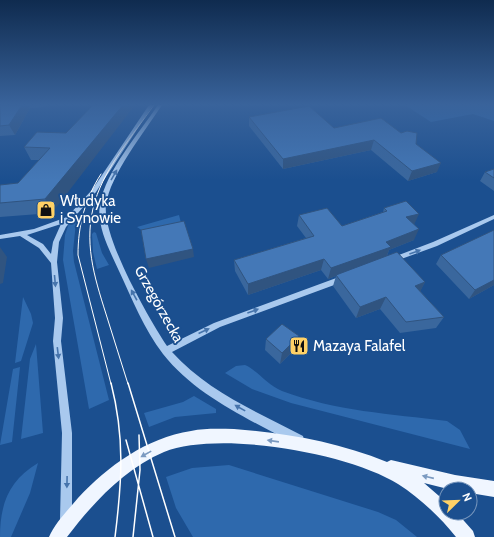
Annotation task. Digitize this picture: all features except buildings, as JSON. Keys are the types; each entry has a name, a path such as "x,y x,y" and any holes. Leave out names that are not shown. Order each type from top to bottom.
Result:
{"main road":[{"path":"62,533 119,471 148,452 180,440 213,436 253,438 292,443 455,483 494,489"},
{"path":"373,464 402,478 426,495 452,519 467,537"}],"street":[{"path":"62,533 66,433 57,345 59,318 54,262 58,236 69,218 94,191 135,130"},
{"name":"Grzegórzecka","path":"144,130 111,181 104,198 102,214 106,230 129,285 166,351 185,370 223,398 300,440 324,451"},
{"path":"385,263 435,244 494,217"},
{"path":"0,237 22,235 69,218"},
{"path":"22,235 33,239 54,262"},
{"path":"166,351 217,325 349,276"}],"shaded area":[{"path":"179,215 181,223 143,231 137,227"},
{"path":"76,222 73,251 74,262 109,400 89,409 63,260 65,235 69,223"},
{"path":"94,232 96,233 102,253 109,265 97,269 93,252 92,234"},
{"path":"23,297 31,314 33,323 21,361 15,363"},
{"path":"36,344 43,433 21,439 30,359"},
{"path":"245,365 282,391 302,398 363,411 447,421 460,430 470,449 291,403 252,389 225,373 236,366"},
{"path":"20,367 12,442 0,445 13,369"},
{"path":"194,396 216,409 216,413 175,417 149,427 144,413 183,402"},
{"path":"38,463 30,493 11,537 0,537 2,514 8,494 20,477"},
{"path":"229,465 378,512 396,520 417,537 193,537 176,508 166,477 192,468"}],"tram line":[{"path":"128,384 94,272 90,244 90,230 95,201 100,188 113,163 136,130"},
{"path":"101,174 95,183 81,223 78,255 111,384"},
{"path":"111,383 119,422 121,460 121,478 115,537"},
{"path":"128,383 175,537"},
{"path":"138,485 140,470 139,435"},
{"path":"126,440 138,485"},
{"path":"133,537 138,485"},
{"path":"138,485 153,537"}],"place":[{"name":"Włudyka i Synowie","path":"46,210"},
{"name":"Mazaya Falafel","path":"299,346"}]}
